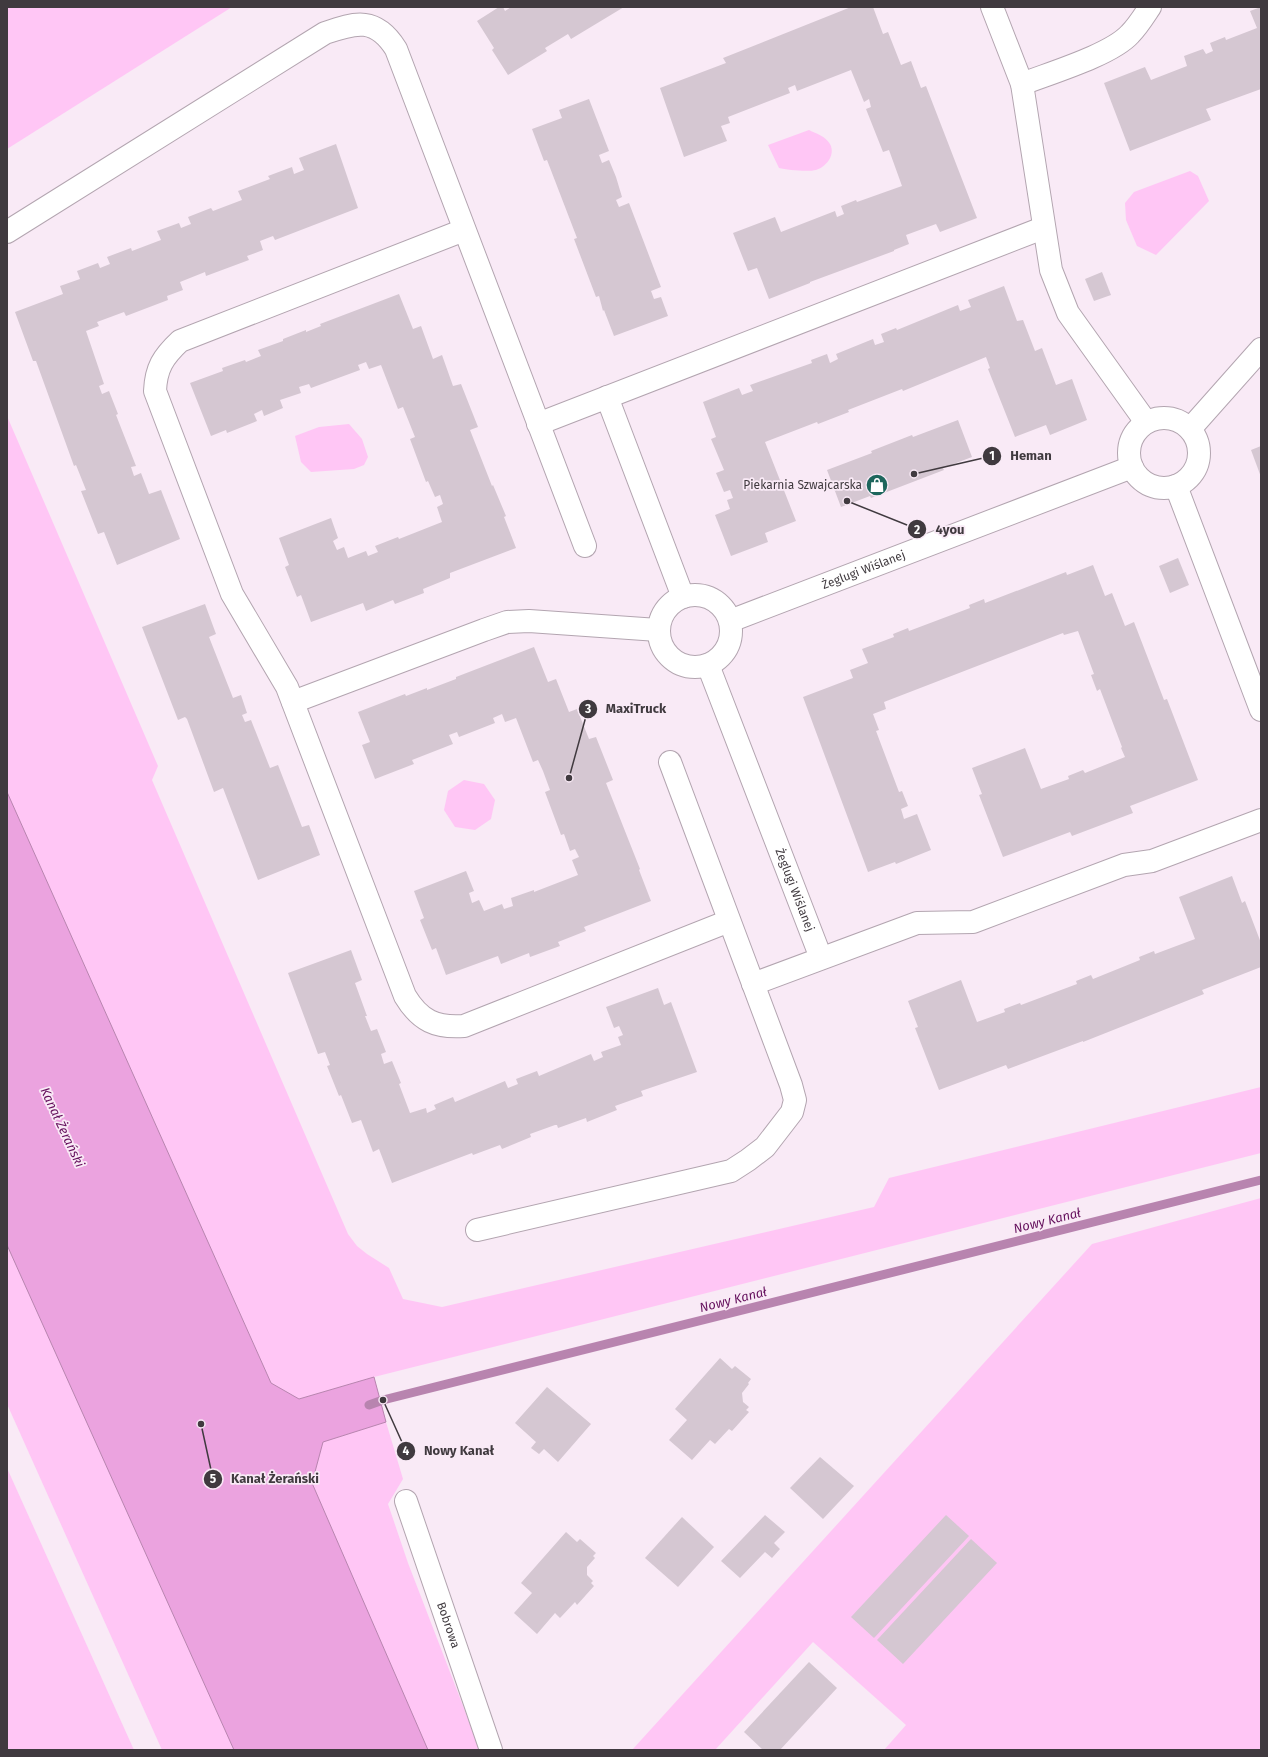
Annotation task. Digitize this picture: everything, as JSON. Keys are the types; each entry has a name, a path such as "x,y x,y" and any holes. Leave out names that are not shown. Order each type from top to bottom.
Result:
{"street":[{"path":"992,7 1022,84 1043,228 1051,270 1068,313 1146,422"},
{"path":"1022,84 1105,51 1118,44 1130,34 1150,7"},
{"path":"7,232 325,33 347,25 361,24 376,28 388,37 396,49 585,546"},
{"path":"538,424 1043,228"},
{"path":"464,230 180,341 169,351 160,363 156,377 155,391 232,594 287,687 406,996 413,1009 424,1019 444,1026 464,1026 730,921"},
{"path":"1190,428 1261,349"},
{"path":"607,397 682,597"},
{"path":"1157,418 1169,418 1190,428 1196,438 1199,449 1199,461 1194,472 1186,480 1176,486 1164,488 1152,486 1141,480 1132,467 1129,449 1132,439 1138,429 1146,422 1157,418"},
{"name":"Żeglugi Wiślanej","path":"730,621 1132,467"},
{"path":"1176,486 1261,710"},
{"path":"699,595 713,600 725,610 730,621 730,641 722,656 708,665 694,667 680,664 668,656 660,644 658,630 661,616 670,604 682,597 699,595"},
{"path":"293,702 507,622 529,621 658,630"},
{"name":"Żeglugi Wiślanej","path":"708,665 821,958"},
{"path":"477,1230 731,1171 765,1147 792,1112 795,1100 791,1085 670,762"},
{"path":"753,984 917,923 973,922 1124,865 1152,861 1261,820"},
{"name":"Bobrowa","path":"406,1501 491,1750"}],"shaded area":[{"path":"7,7 232,7 7,149"},
{"path":"809,130 823,137 830,144 832,152 829,160 820,168 812,171 779,168 768,145"},
{"path":"1190,171 1198,176 1209,201 1156,255 1137,246 1126,220 1125,203 1134,192"},
{"path":"7,416 158,766 152,780 348,1234 357,1246 389,1268 403,1299 442,1307 874,1207 889,1178 1261,1087 1261,1153 374,1377 299,1399 271,1383 7,792"},
{"path":"349,424 362,439 368,457 364,465 354,469 311,472 301,462 295,436 319,427"},
{"path":"464,780 484,784 495,800 491,819 475,830 455,827 444,810 448,791"},
{"path":"1261,1198 1261,1750 884,1750 906,1725 813,1642 715,1750 632,1750 1092,1244"},
{"path":"7,1245 234,1750 162,1750 7,1404"},
{"path":"386,1422 403,1479 388,1504 408,1563 480,1750 428,1750 312,1483 323,1442"},
{"path":"7,1468 134,1750 7,1750"}],"water":[{"path":"7,792 271,1383 299,1399 374,1377 386,1422 323,1442 312,1483 428,1750 234,1750 7,1245"}],"building":[{"path":"499,7 503,7 505,11 511,7 624,7 571,39 568,34 545,48 547,51 508,75 492,50 494,48 477,21"},
{"path":"851,7 873,7 883,34 888,32 901,65 911,61 921,88 926,86 977,218 940,232 936,224 906,235 909,244 769,299 757,268 748,271 733,233 775,217 781,232 835,211 837,217 844,214 841,206 902,186 889,150 883,152 866,109 871,107 869,99 864,102 851,70 797,91 795,85 788,88 790,93 728,117 730,123 721,126 727,141 684,157 660,88 726,63 723,58"},
{"path":"1261,7 1261,89 1206,109 1211,120 1130,151 1104,83 1145,67 1151,80 1187,66 1184,56 1203,49 1206,54 1213,51 1210,43 1225,37 1226,40 1257,28 1250,11"},
{"path":"589,99 609,151 599,155 602,163 609,160 616,177 622,197 616,200 619,207 629,203 661,287 651,291 654,299 661,297 668,316 614,336 604,310 603,311 599,296 596,297 574,239 577,238 547,160 544,161 532,129 562,118 559,110"},
{"path":"336,144 358,208 275,240 273,236 260,241 263,250 247,256 249,260 206,276 205,272 180,282 183,290 167,296 168,300 126,316 124,312 97,322 99,326 86,331 104,384 99,386 102,394 109,391 118,414 116,415 136,466 131,467 134,476 141,473 149,494 161,490 180,539 117,565 104,532 98,534 81,491 86,490 76,465 74,466 36,361 33,361 15,312 63,294 60,286 80,279 77,271 98,263 100,268 110,264 107,257 131,248 132,251 161,240 157,231 179,223 181,228 191,224 188,217 211,208 213,211 242,200 238,191 270,179 268,176 292,167 294,174 304,170 299,158"},
{"path":"1102,272 1111,295 1094,301 1085,279"},
{"path":"1004,286 1017,321 1023,320 1035,351 1042,348 1056,385 1072,379 1087,420 1050,435 1046,425 1015,437 988,369 990,368 986,357 903,391 902,389 848,410 849,412 818,424 817,422 765,442 796,521 765,533 768,542 731,556 715,515 730,509 727,500 733,498 730,490 724,492 716,473 724,470 711,439 716,437 703,402 739,388 742,395 753,391 750,385 812,363 811,360 827,354 830,363 838,359 836,354 873,339 875,345 884,342 881,334 896,328 897,330 958,305 960,311 971,307 968,300"},
{"path":"399,294 413,329 421,326 433,359 442,355 453,386 461,384 478,427 470,430 492,486 493,485 506,516 504,517 516,548 450,573 450,578 423,589 424,593 395,604 393,600 366,611 363,603 311,622 301,595 297,597 285,567 289,565 279,538 331,518 338,538 333,541 337,550 344,547 348,558 366,551 368,556 378,552 375,546 398,537 399,539 442,522 437,507 443,504 440,495 435,497 428,481 426,482 410,439 415,437 403,407 398,409 381,365 369,369 366,362 358,365 360,370 311,388 309,384 299,387 301,393 280,400 283,408 264,416 262,410 254,414 257,421 227,433 226,430 211,436 190,383 223,371 222,368 245,360 246,362 261,356 258,350 283,341 283,339 306,330 306,332 321,326 320,324"},
{"path":"958,420 972,457 943,468 944,470 871,498 870,496 841,507 827,470 872,453 871,451 912,435 913,437"},
{"path":"1261,446 1261,477 1251,450"},
{"path":"1178,558 1189,585 1170,593 1159,566"},
{"path":"1093,565 1105,596 1112,593 1125,626 1134,622 1164,700 1167,699 1198,780 1130,806 1133,813 1072,836 1070,832 1003,857 979,795 982,794 972,768 1025,748 1041,789 1069,779 1068,776 1083,770 1085,773 1125,757 1100,689 1097,691 1091,675 1094,674 1078,631 1064,635 1063,633 884,702 886,709 873,714 879,730 876,731 899,792 902,791 908,806 901,809 904,819 917,814 931,850 896,864 895,862 868,872 803,697 853,678 850,670 868,663 862,649 894,637 893,634 908,628 909,631 970,608 969,605 984,599 985,603 1066,572 1067,575"},
{"path":"205,604 216,634 209,637 233,698 241,695 247,713 242,715 245,722 251,720 270,768 278,765 302,827 309,825 320,855 258,880 223,788 214,792 187,719 185,717 178,720 142,627"},
{"path":"534,647 548,682 556,679 569,712 577,709 589,739 596,737 613,780 606,783 651,901 584,927 586,931 558,942 560,946 530,957 529,953 501,964 498,956 446,975 436,948 432,950 420,920 424,918 414,891 466,871 474,891 469,893 472,903 479,900 484,911 502,904 504,909 513,906 511,898 534,890 534,892 578,875 572,860 579,857 575,849 570,851 564,834 561,835 545,792 550,790 543,771 538,760 533,762 516,718 505,722 502,714 493,718 495,723 459,737 457,732 449,735 453,744 412,760 414,764 375,779 362,745 370,742 358,712 405,694 406,696 427,688 427,690 456,679 456,677"},
{"path":"1232,876 1242,903 1245,901 1261,943 1261,967 1202,990 1204,994 1083,1042 1008,1069 1006,1065 939,1090 915,1028 918,1027 908,1001 961,980 977,1022 1005,1012 1004,1009 1020,1003 1021,1005 1077,984 1076,981 1091,975 1093,979 1140,960 1139,957 1154,951 1155,954 1195,939 1179,897"},
{"path":"351,950 362,980 355,983 367,1016 365,1016 371,1031 377,1029 386,1052 381,1054 384,1064 392,1061 401,1083 399,1084 410,1113 426,1108 427,1113 436,1109 434,1105 453,1097 455,1102 505,1081 508,1088 518,1084 516,1079 537,1071 539,1076 591,1054 594,1061 603,1057 601,1052 621,1045 618,1037 623,1035 619,1026 614,1028 606,1007 658,988 664,1005 671,1002 697,1072 641,1091 643,1096 615,1106 617,1110 587,1122 586,1118 558,1128 557,1125 555,1125 530,1134 531,1137 502,1149 500,1145 473,1155 472,1153 392,1183 379,1149 373,1152 361,1120 352,1123 327,1066 330,1065 325,1052 318,1054 288,973"},
{"path":"720,1358 732,1369 735,1366 751,1379 742,1393 743,1402 749,1407 746,1410 749,1412 732,1431 729,1429 715,1444 710,1440 692,1460 669,1440 687,1420 675,1409"},
{"path":"547,1387 591,1424 558,1462 544,1449 539,1454 531,1448 536,1442 515,1423"},
{"path":"820,1457 854,1486 823,1519 790,1488"},
{"path":"765,1515 785,1532 774,1543 780,1549 772,1558 765,1552 740,1578 721,1561"},
{"path":"946,1515 969,1536 874,1638 851,1617"},
{"path":"682,1517 714,1547 678,1587 645,1558"},
{"path":"566,1532 577,1542 580,1539 596,1553 593,1556 595,1558 587,1567 587,1575 593,1581 591,1583 594,1586 577,1605 575,1602 560,1618 555,1613 537,1634 514,1613 532,1593 521,1583"},
{"path":"971,1539 997,1563 903,1664 877,1640"},
{"path":"809,1662 837,1688 780,1750 763,1750 744,1732"}],"waterway":[{"name":"Nowy Kanał","path":"369,1405 383,1400 1261,1180"}],"place":[{"name":"Heman","path":"914,474"},
{"name":"Piekarnia Szwajcarska","path":"877,485"},
{"name":"4you","path":"847,501"},
{"name":"MaxiTruck","path":"569,778"},
{"name":"Nowy Kanał","path":"383,1400"},
{"name":"Kanał Żerański","path":"201,1424"}]}
